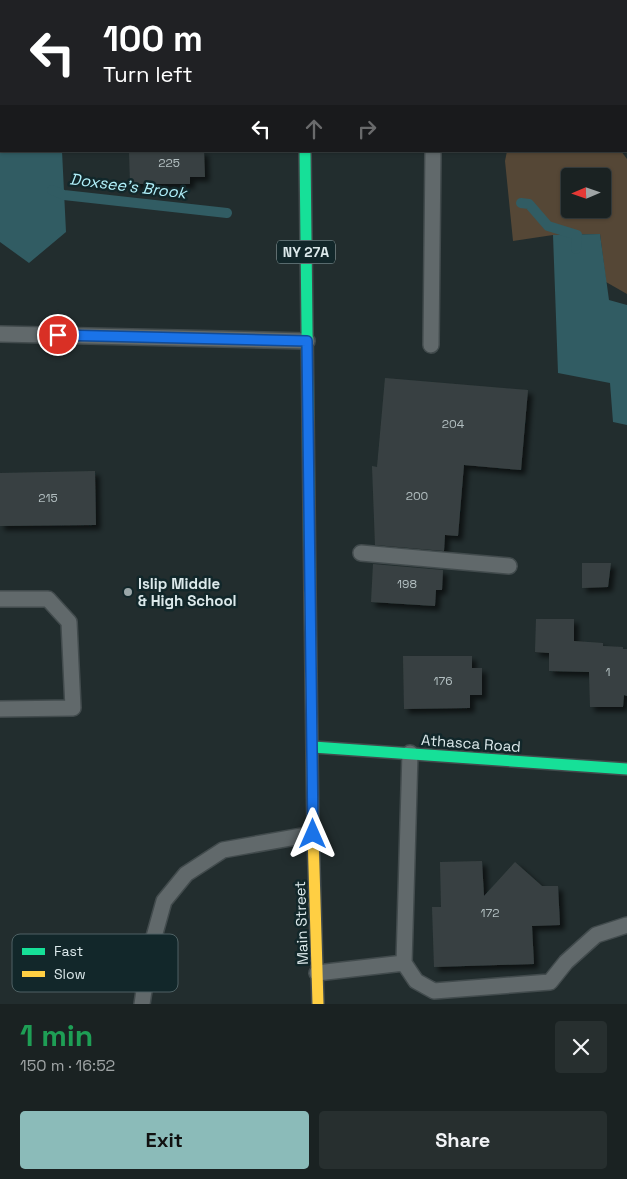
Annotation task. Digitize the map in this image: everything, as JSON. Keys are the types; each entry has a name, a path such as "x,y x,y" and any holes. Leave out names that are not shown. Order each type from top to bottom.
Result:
{"main road":[{"name":"Main Street","path":"304,152 313,834 318,1004"},
{"name":"Athasca Road","path":"313,747 627,769"}],"lane":[{"path":"431,345 432,152"},
{"path":"0,334 307,341"},
{"path":"361,553 509,566"},
{"path":"0,599 48,599 69,622 73,708 0,709"},
{"path":"410,753 404,963 416,981 434,991 550,982 566,962 596,936 627,925"},
{"path":"155,934 164,901 186,874 223,850 313,834"},
{"path":"317,973 404,963"}],"shaded area":[{"path":"507,152 622,152 627,159 627,294 606,282 600,234 553,235 513,241 505,161"}],"water":[{"path":"0,152 62,152 66,232 29,263 0,242"},
{"path":"600,234 609,300 627,305 627,425 613,422 610,383 558,373 553,235"}],"building":[{"path":"129,152 204,152 205,177 190,177 190,184 130,184"},
{"path":"385,378 528,390 521,470 464,465 458,536 445,535 444,551 375,545 372,466 377,467"},
{"path":"95,471 96,525 0,526 0,473"},
{"path":"582,563 611,563 608,587 582,588"},
{"path":"373,564 443,570 442,590 436,590 435,606 371,602"},
{"path":"536,619 574,619 574,641 603,643 603,646 627,649 627,696 624,695 623,707 590,707 589,672 549,671 549,653 535,652"},
{"path":"403,656 472,656 472,668 482,668 482,695 470,695 470,708 404,709"},
{"path":"482,861 484,896 515,862 542,886 558,886 560,925 532,926 534,964 434,967 432,907 441,907 440,862"}],"waterway":[{"name":"Doxsee's Brook","path":"52,190 64,195 227,213"},
{"name":"Doxsee's Brook","path":"521,203 529,204 548,226 577,235 576,249"}],"traffic: fast":[{"path":"305,152 310,593"},
{"path":"313,747 627,769"}],"traffic: slow":[{"path":"310,593 313,834 318,1004"}],"place":[{"name":"Islip Middle & High School","path":"128,592"}],"route":[{"path":"58,335 261,338 307,341 313,834"}]}
